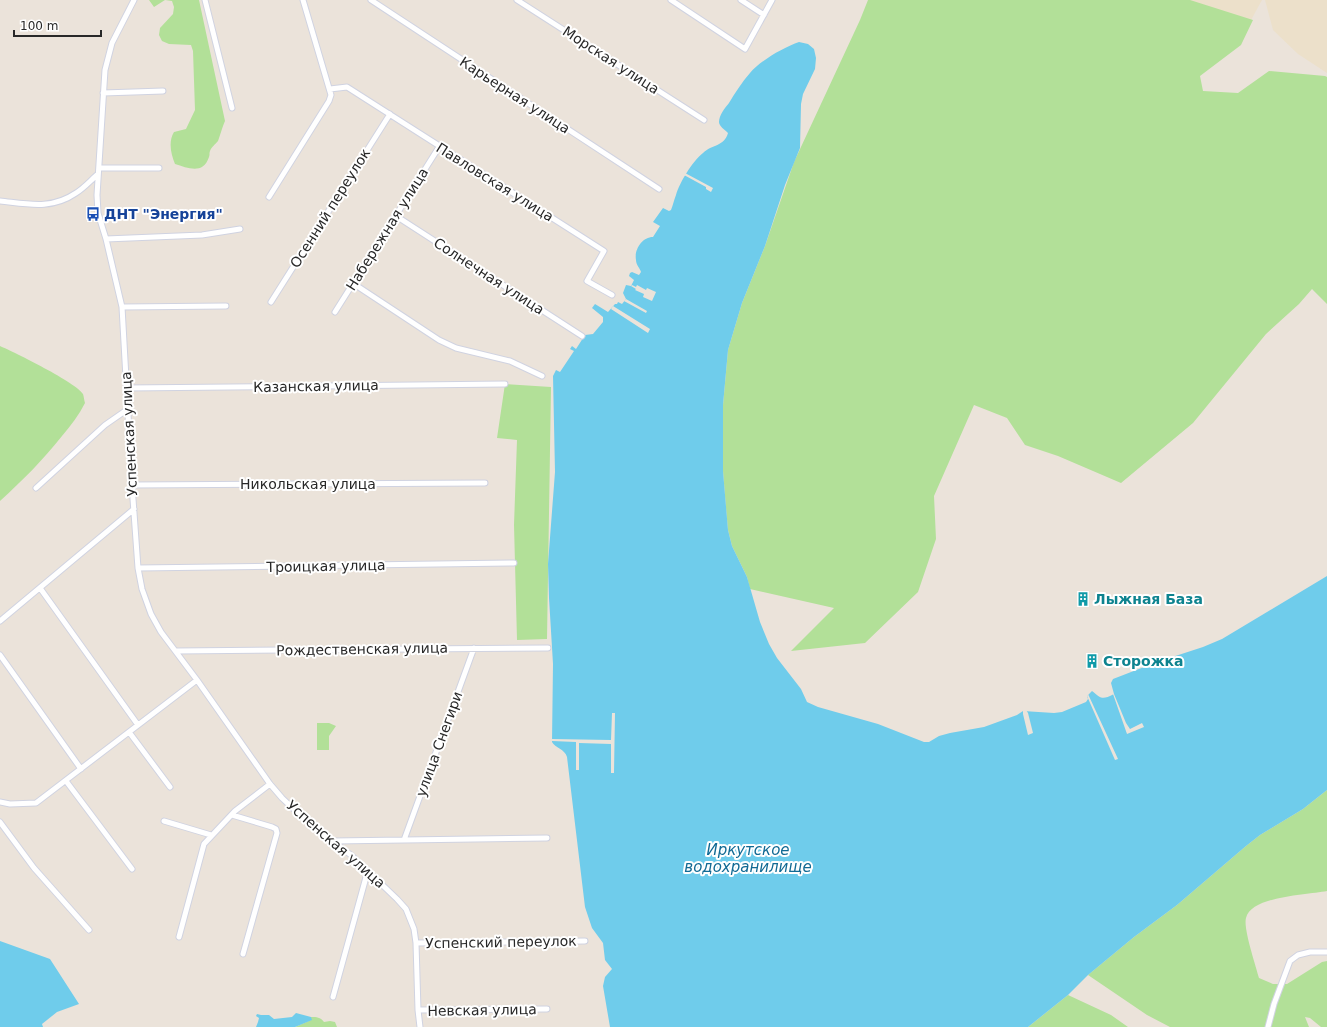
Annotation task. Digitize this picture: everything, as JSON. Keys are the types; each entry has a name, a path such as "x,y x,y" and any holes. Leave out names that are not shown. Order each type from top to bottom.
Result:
{"street":[{"name":"Успенская улица","path":"134,0 112,43 105,70 97,195 98,214 106,239 122,307 132,485 138,568 142,589 151,614 161,632 197,680 270,784 302,817 351,854 406,909 414,930 416,944 420,1027"},
{"path":"205,0 232,108"},
{"path":"268,197 330,100 331,95 303,0"},
{"name":"Карьерная улица","path":"371,0 659,189"},
{"name":"Морская улица","path":"517,0 704,120"},
{"path":"670,0 745,48 772,0"},
{"path":"741,0 764,15"},
{"name":"Павловская улица","path":"330,89 346,87 604,251 587,281 612,295"},
{"path":"104,93 163,92"},
{"name":"Осенний переулок","path":"271,302 390,114"},
{"name":"Набережная улица","path":"335,312 439,147"},
{"path":"99,168 159,168"},
{"path":"0,201 33,205 53,204 76,193 98,175"},
{"name":"Солнечная улица","path":"396,216 582,336"},
{"path":"106,239 202,235 240,229"},
{"path":"354,284 439,340 456,348 510,361 542,376"},
{"path":"122,307 226,306"},
{"name":"Казанская улица","path":"127,388 505,384"},
{"path":"36,488 105,425 128,409"},
{"name":"Никольская улица","path":"132,485 485,483"},
{"path":"0,621 134,509"},
{"name":"Троицкая улица","path":"138,568 514,563"},
{"path":"40,588 138,725"},
{"name":"улица Снегири","path":"404,840 474,648"},
{"name":"Рождественская улица","path":"176,651 548,648"},
{"path":"0,655 81,769"},
{"path":"0,802 10,804 36,803 197,680"},
{"path":"129,732 170,787"},
{"path":"66,780 132,869"},
{"path":"179,937 204,844 211,835 232,815 270,784"},
{"path":"232,815 272,827 276,829 277,833 243,954"},
{"path":"164,821 211,835"},
{"path":"0,822 34,868 89,930"},
{"path":"332,841 547,838"},
{"path":"332,997 368,870"},
{"name":"Успенский переулок","path":"416,944 585,941"},
{"path":"1268,1027 1274,1004 1290,961 1298,955 1310,952 1327,952"},
{"name":"Невская улица","path":"418,1010 547,1009"}],"shaded area":[{"path":"1185,0 1262,0 1251,20"},
{"path":"1265,0 1327,0 1327,73 1298,54 1273,30"}],"green space":[{"path":"149,0 165,0 154,7"},
{"path":"165,0 199,0 225,121 218,141 211,149 206,163 195,169 175,164 171,152 171,140 174,132 186,129 195,110 193,51 191,45 169,44 162,41 159,35 160,28 173,14 174,7 172,1"},
{"path":"868,0 1190,0 1253,20 1241,45 1200,76 1203,91 1238,93 1269,71 1327,77 1327,304 1312,289 1299,304 1266,334 1193,423 1121,483 1058,456 1025,445 1007,418 974,405 934,496 936,539 918,592 865,643 791,651 834,608 750,589 747,577 732,546 728,530 723,471 723,405 728,350 742,303 765,246 794,162"},
{"path":"0,346 44,368 78,389 83,394 85,403 72,424 48,453 25,478 0,501"},
{"path":"505,384 551,387 547,639 517,640 514,525 517,440 497,438"},
{"path":"317,723 329,723 336,726 329,736 329,750 317,750"},
{"path":"1327,790 1327,891 1281,898 1258,905 1250,911 1246,918 1246,930 1259,978 1273,984 1287,984 1322,962 1327,961 1327,1027 1321,1027 1310,1018 1305,1017 1309,1027 1170,1027 1147,1015 1088,975 1134,937 1177,905 1260,835 1303,809"},
{"path":"1068,995 1111,1015 1128,1027 1028,1027"},
{"path":"311,1017 321,1019 324,1022 335,1022 337,1027 295,1027 311,1020"}],"water":[{"name":"Иркутское водохранилище","path":"799,42 808,44 814,49 816,58 815,69 803,94 801,104 800,148 785,185 765,246 742,303 728,350 723,405 723,471 728,530 732,546 747,577 760,622 769,644 777,658 801,689 807,702 818,707 878,724 924,742 929,742 939,736 950,733 984,727 1017,715 1023,711 1054,713 1062,712 1086,702 1088,699 1087,696 1092,691 1102,698 1114,694 1111,683 1113,679 1222,639 1327,576 1327,790 1303,809 1260,835 1246,846 1177,905 1134,937 1088,975 1068,995 1028,1027 610,1027 603,986 605,977 612,969 605,960 603,943 592,928 585,907 567,757 564,752 552,742 553,664 548,564 555,472 553,376 556,370 560,372 574,351 570,349 572,346 576,349 585,335 593,334 603,322 603,317 592,308 595,304 608,312 615,304 618,302 622,304 626,299 623,293 626,285 631,286 634,280 629,276 630,273 632,272 639,275 641,272 636,262 636,252 638,248 645,239 653,237 660,226 653,222 663,208 669,211 671,210 680,184 699,157 706,150 721,143 726,138 728,133 720,125 720,117 741,84 754,68 766,59"},
{"path":"0,941 50,959 79,1004 57,1012 42,1024 43,1027 0,1027"},
{"path":"296,1013 311,1017 312,1020 295,1027 256,1027 259,1018 256,1016 257,1014 269,1015 274,1019 292,1017"}],"pier":[{"path":"685,173 713,188 711,192 706,189 706,187 684,175"},
{"path":"637,285 646,290 647,288 656,292 652,301 643,297 644,294 635,290 636,289 631,286 636,287"},
{"path":"626,299 647,311 646,313 624,301"},
{"path":"613,306 650,329 648,333 611,309"},
{"path":"1088,694 1118,759 1115,760 1087,696"},
{"path":"1113,694 1130,729 1142,723 1144,727 1127,734"},
{"path":"1026,710 1033,733 1028,735 1023,714 1023,711"},
{"path":"612,713 615,713 614,773 611,773 611,744 579,743 579,770 576,770 576,742 552,741 552,739 611,740"}],"place":[{"name":"ДНТ \"Энергия\"","path":"93,214"},
{"name":"Лыжная База","path":"1083,599"},
{"name":"Сторожка","path":"1092,661"}]}
